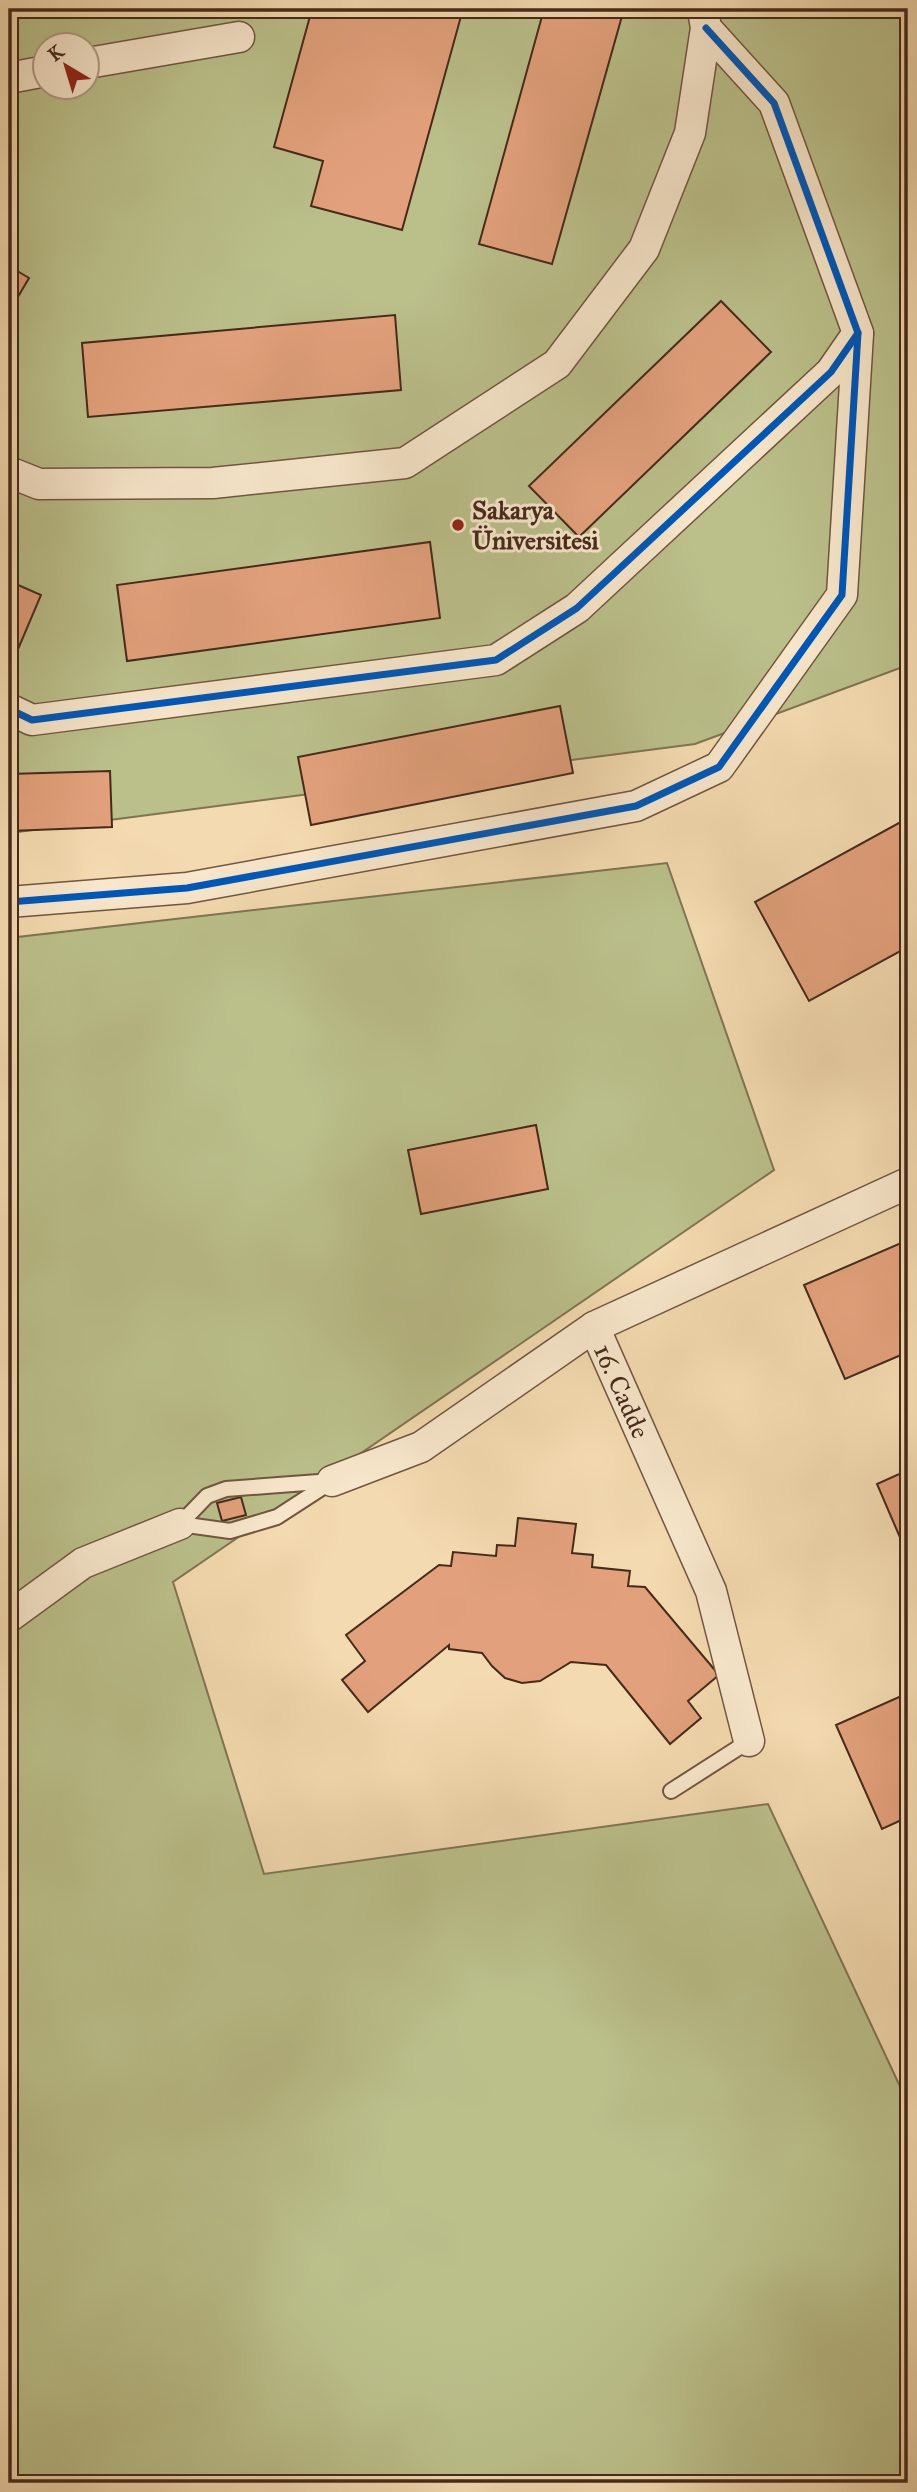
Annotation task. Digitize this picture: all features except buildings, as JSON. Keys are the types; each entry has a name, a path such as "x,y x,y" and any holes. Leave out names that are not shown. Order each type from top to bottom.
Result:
{"street":[{"path":"9,902 187,888 636,806 719,766 842,595 858,333 774,103 704,18"},
{"path":"9,472 39,484 213,483 405,463 557,364 645,249 690,134 704,18"},
{"path":"102,61 239,37"},
{"path":"9,78 32,74"},
{"path":"9,709 32,720 496,660 577,608 831,372 858,333"},
{"name":"16. Cadde","path":"749,1741 711,1591 594,1326 908,1184"},
{"path":"332,1481 421,1447 594,1326"},
{"path":"9,1616 83,1563 180,1524"}],"lane":[{"path":"180,1524 207,1496 226,1489 332,1481"},
{"path":"180,1524 230,1531 276,1517 332,1481"},
{"path":"671,1791 749,1741"}],"green space":[{"name":"Sakarya Üniversitesi","path":"9,9 908,9 908,665 695,744 9,833"},
{"path":"667,863 774,1170 173,1582 264,1874 768,1804 904,2095 908,2094 908,2483 9,2483 9,938"}],"cycle path":[{"path":"9,709 32,720 496,660 577,608 831,372 858,333 774,103 706,28"},
{"path":"9,902 187,888 636,806 719,767 842,595 858,333"}],"place":[{"name":"Sakarya Üniversitesi","path":"458,525"}]}
